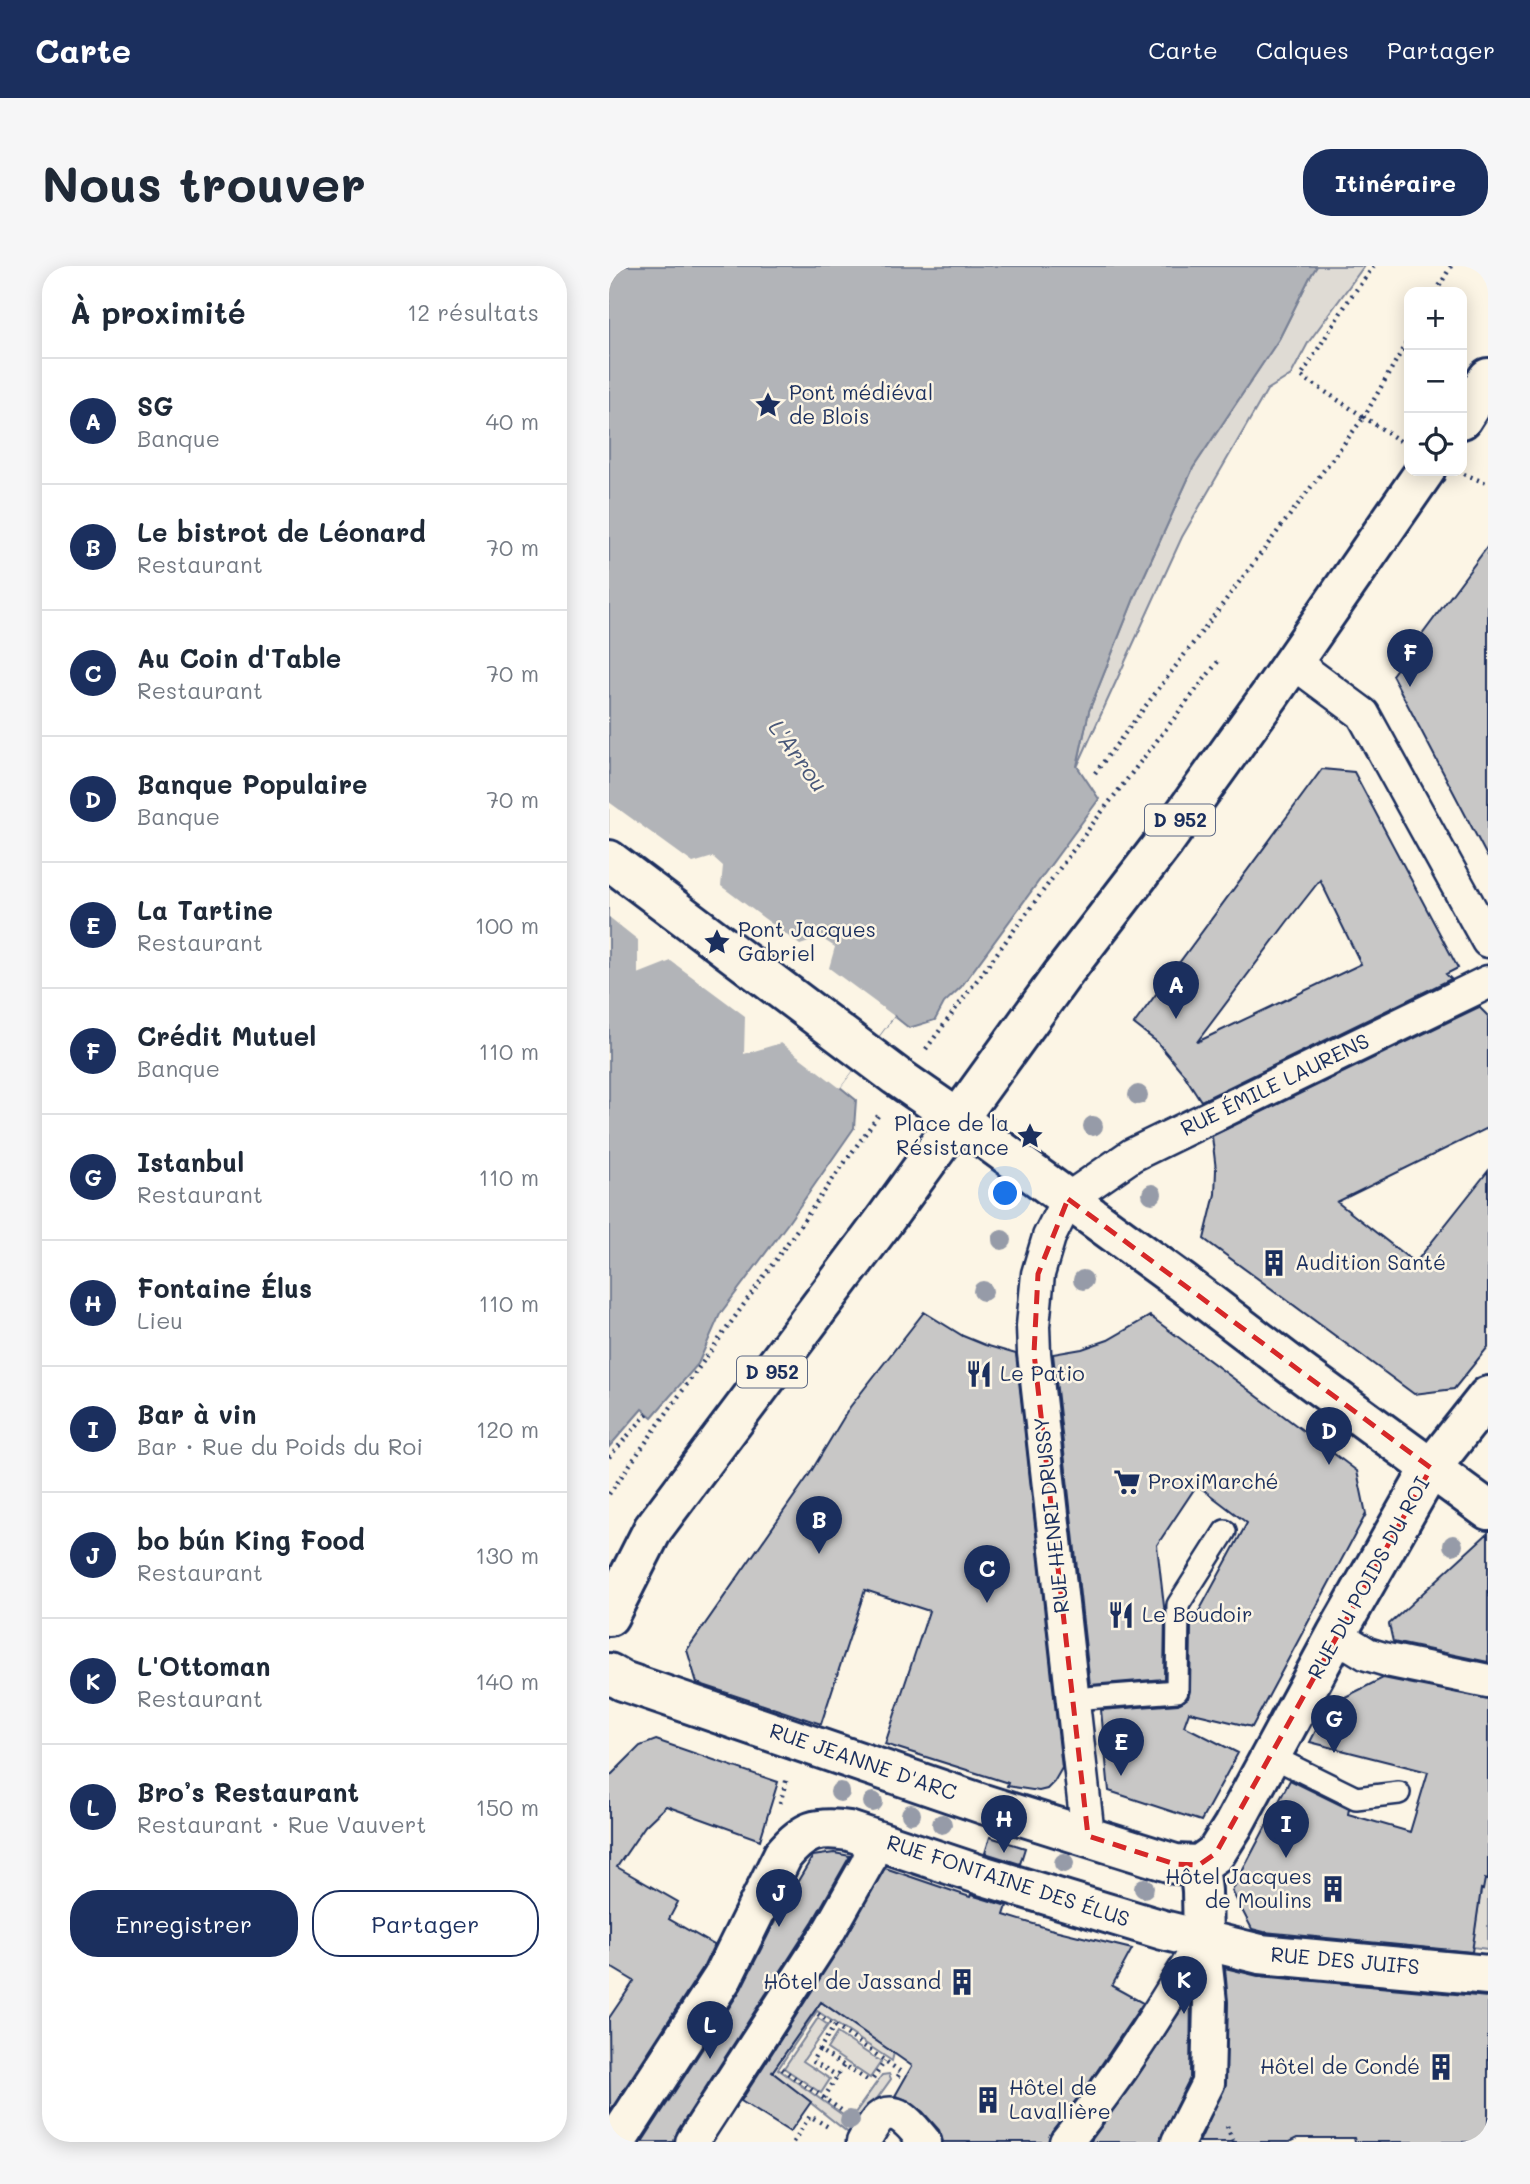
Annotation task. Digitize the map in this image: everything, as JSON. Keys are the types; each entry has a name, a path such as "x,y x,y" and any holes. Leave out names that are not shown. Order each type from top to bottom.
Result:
{"street":[{"path":"1466,413 1488,378"},
{"name":"D 952","path":"609,1616 653,1530 884,1222 1062,975 1165,841 1422,476"},
{"path":"1293,662 1363,714 1488,941"},
{"path":"609,860 901,1079 1068,1199 1488,1510"},
{"name":"RUE ÉMILE LAURENS","path":"1068,1199 1132,1155 1488,982"},
{"name":"RUE HENRI DRUSSY","path":"1068,1199 1049,1237 1038,1274 1033,1326 1035,1366 1088,1836"},
{"name":"RUE DU POIDS DU ROI","path":"1199,1865 1216,1853 1431,1468 1488,1396"},
{"path":"1336,1635 1367,1654 1488,1681"},
{"name":"RUE JEANNE D'ARC","path":"609,1673 623,1681 983,1804 1175,1864 1199,1865"},
{"name":"RUE FONTAINE DES ÉLUS","path":"616,2142 723,1977 783,1854 797,1839 812,1830 849,1830 984,1876 1203,1940"},
{"path":"692,2142 828,1931 868,1862 875,1839"},
{"path":"1178,2142 1208,2083 1210,2002 1199,1865"},
{"path":"1066,2142 1114,2080 1203,1940"},
{"name":"RUE DES JUIFS","path":"1203,1940 1260,1954 1488,1975"},
{"path":"859,2131 893,2113 899,2115 925,2142"}],"lane":[{"path":"1073,1699 1177,1691 1178,1605 1225,1531"},
{"path":"1271,1756 1356,1798 1399,1793"}],"path":[{"path":"1374,266 1350,298 1301,376 1387,433"},
{"path":"1439,287 1451,266"},
{"path":"1095,773 1364,416 1404,347"},
{"path":"1467,475 1486,483"},
{"path":"609,1494 901,1079 1220,659"},
{"path":"609,1457 648,1413"},
{"path":"778,1809 784,1789"},
{"path":"811,2024 818,2013 901,2072"},
{"path":"835,2025 812,2061 838,2076"},
{"path":"820,2050 871,2082"},
{"path":"789,2058 781,2069 824,2098 859,2131"},
{"path":"863,2093 885,2062"},
{"path":"824,2098 844,2065"},
{"path":"793,2142 810,2116 833,2130"}],"highlighted area":[{"path":"1068,1199 1431,1468 1216,1853 1199,1865 1175,1864 1088,1836 1034,1353 1038,1274"}],"shaded area":[{"path":"1317,266 1364,266 1308,343 1291,375 1267,390 1182,537 1077,767 1089,711 1135,596 1193,468 1279,339"},
{"path":"1485,1879 1488,1880 1488,1949 1472,1947"},
{"path":"821,2002 894,2053 892,2061 817,2011 778,2069 850,2120 882,2075 889,2074 891,2079 851,2135 772,2072"},
{"path":"818,2018 828,2025 803,2061 830,2079 821,2093 784,2068"},
{"path":"837,2033 881,2062 870,2078 827,2049"}],"water":[{"name":"L'Arrou","path":"609,266 1317,266 1279,339 1193,468 1135,596 1089,711 1077,766 1099,799 961,987 944,1003 935,1020 909,1028 894,1016 840,1087 856,1100 854,1128 720,1314 698,1364 652,1417 642,1409 609,1447"}],"pier":[{"name":"Pont Jacques Gabriel","path":"609,802 693,863 713,857 723,866 721,886 800,945 821,938 835,947 829,968 894,1016 840,1088 781,1043 744,1054 745,1016 671,961 638,974 638,940 609,917"}],"building":[{"path":"1488,546 1488,858 1392,675"},
{"path":"1322,769 1354,772 1458,968 1446,974 1451,979 1201,1101 1183,1073 1157,1042 1134,1024","holes":["1320,880 1361,964 1197,1042"]},
{"path":"1479,1007 1488,1016 1488,1128 1337,1202 1415,1263 1488,1171 1488,1347 1454,1389 1414,1394 1204,1239 1215,1194 1216,1170 1212,1136"},
{"path":"924,1312 963,1336 1016,1354 1062,1768 1047,1789 1039,1791 1007,1786 1008,1783 885,1744 929,1611 865,1590 821,1724 697,1683 687,1650 809,1475 850,1407"},
{"path":"1150,1316 1357,1471 1366,1514 1252,1727 1189,1712 1184,1726 1238,1753 1201,1821 1109,1791 1101,1710 1178,1704 1188,1698 1191,1626 1247,1523 1197,1485 1157,1545 1165,1615 1164,1679 1090,1685 1053,1354 1082,1349 1108,1340"},
{"path":"1488,1533 1488,1662 1393,1642 1389,1624"},
{"path":"1383,1678 1488,1699 1488,1880 1485,1879 1483,1890 1481,1889 1472,1952 1252,1929 1232,1891 1290,1780 1349,1809 1348,1814 1410,1832 1428,1772 1310,1742 1329,1705"},
{"path":"656,1740 778,1782 760,1840 666,1806 645,1826 617,1867 678,1902 669,1919 714,1945 704,1966 610,2111 609,2018 634,1981 609,1966 609,1777 640,1746"},
{"path":"990,1837 1025,1848 1020,1864 985,1853"},
{"path":"834,1853 850,1856 813,1921 677,2132 674,2142 642,2142 741,1989 780,1911 813,1856"},
{"path":"885,1868 970,1897 971,1895 1007,1906 1004,1915 1132,1949 1112,1986 1143,2003 1089,2083 1052,2131 1048,2142 943,2142 939,2130 923,2112 909,2101 895,2096 912,2066 821,2002 772,2072 811,2102 790,2132 741,2101 844,1941"},
{"path":"1225,1968 1258,1976 1488,1997 1488,2142 1355,2142 1354,2138 1297,2138 1289,2142 1199,2142 1226,2084 1228,2002"},
{"path":"1191,1995 1190,2078 1160,2142 1090,2142 1136,2079"}],"place":[{"name":"Pont médiéval de Blois","path":"768,405"},
{"name":"Crédit Mutuel","path":"1410,687"},
{"name":"Pont Jacques Gabriel","path":"717,942"},
{"name":"SG","path":"1176,1019"},
{"name":"Place de la Résistance","path":"1030,1136"},
{"name":"Audition Santé","path":"1274,1263"},
{"name":"Le Patio","path":"979,1374"},
{"name":"Banque Populaire","path":"1329,1465"},
{"name":"ProxiMarché","path":"1127,1482"},
{"name":"Le bistrot de Léonard","path":"819,1554"},
{"name":"Au Coin d'Table","path":"987,1603"},
{"name":"Le Boudoir","path":"1121,1615"},
{"name":"Istanbul","path":"1334,1753"},
{"name":"La Tartine","path":"1121,1776"},
{"name":"Fontaine Élus","path":"1004,1853"},
{"name":"Bar à vin","path":"1286,1858"},
{"name":"Hôtel Jacques de Moulins","path":"1333,1889"},
{"name":"bo bún King Food","path":"779,1927"},
{"name":"Hôtel de Jassand","path":"962,1982"},
{"name":"L'Ottoman","path":"1184,2014"},
{"name":"Bro’s Restaurant","path":"710,2059"},
{"name":"Hôtel de Condé","path":"1441,2067"},
{"name":"Hôtel de Lavallière","path":"988,2100"}]}
